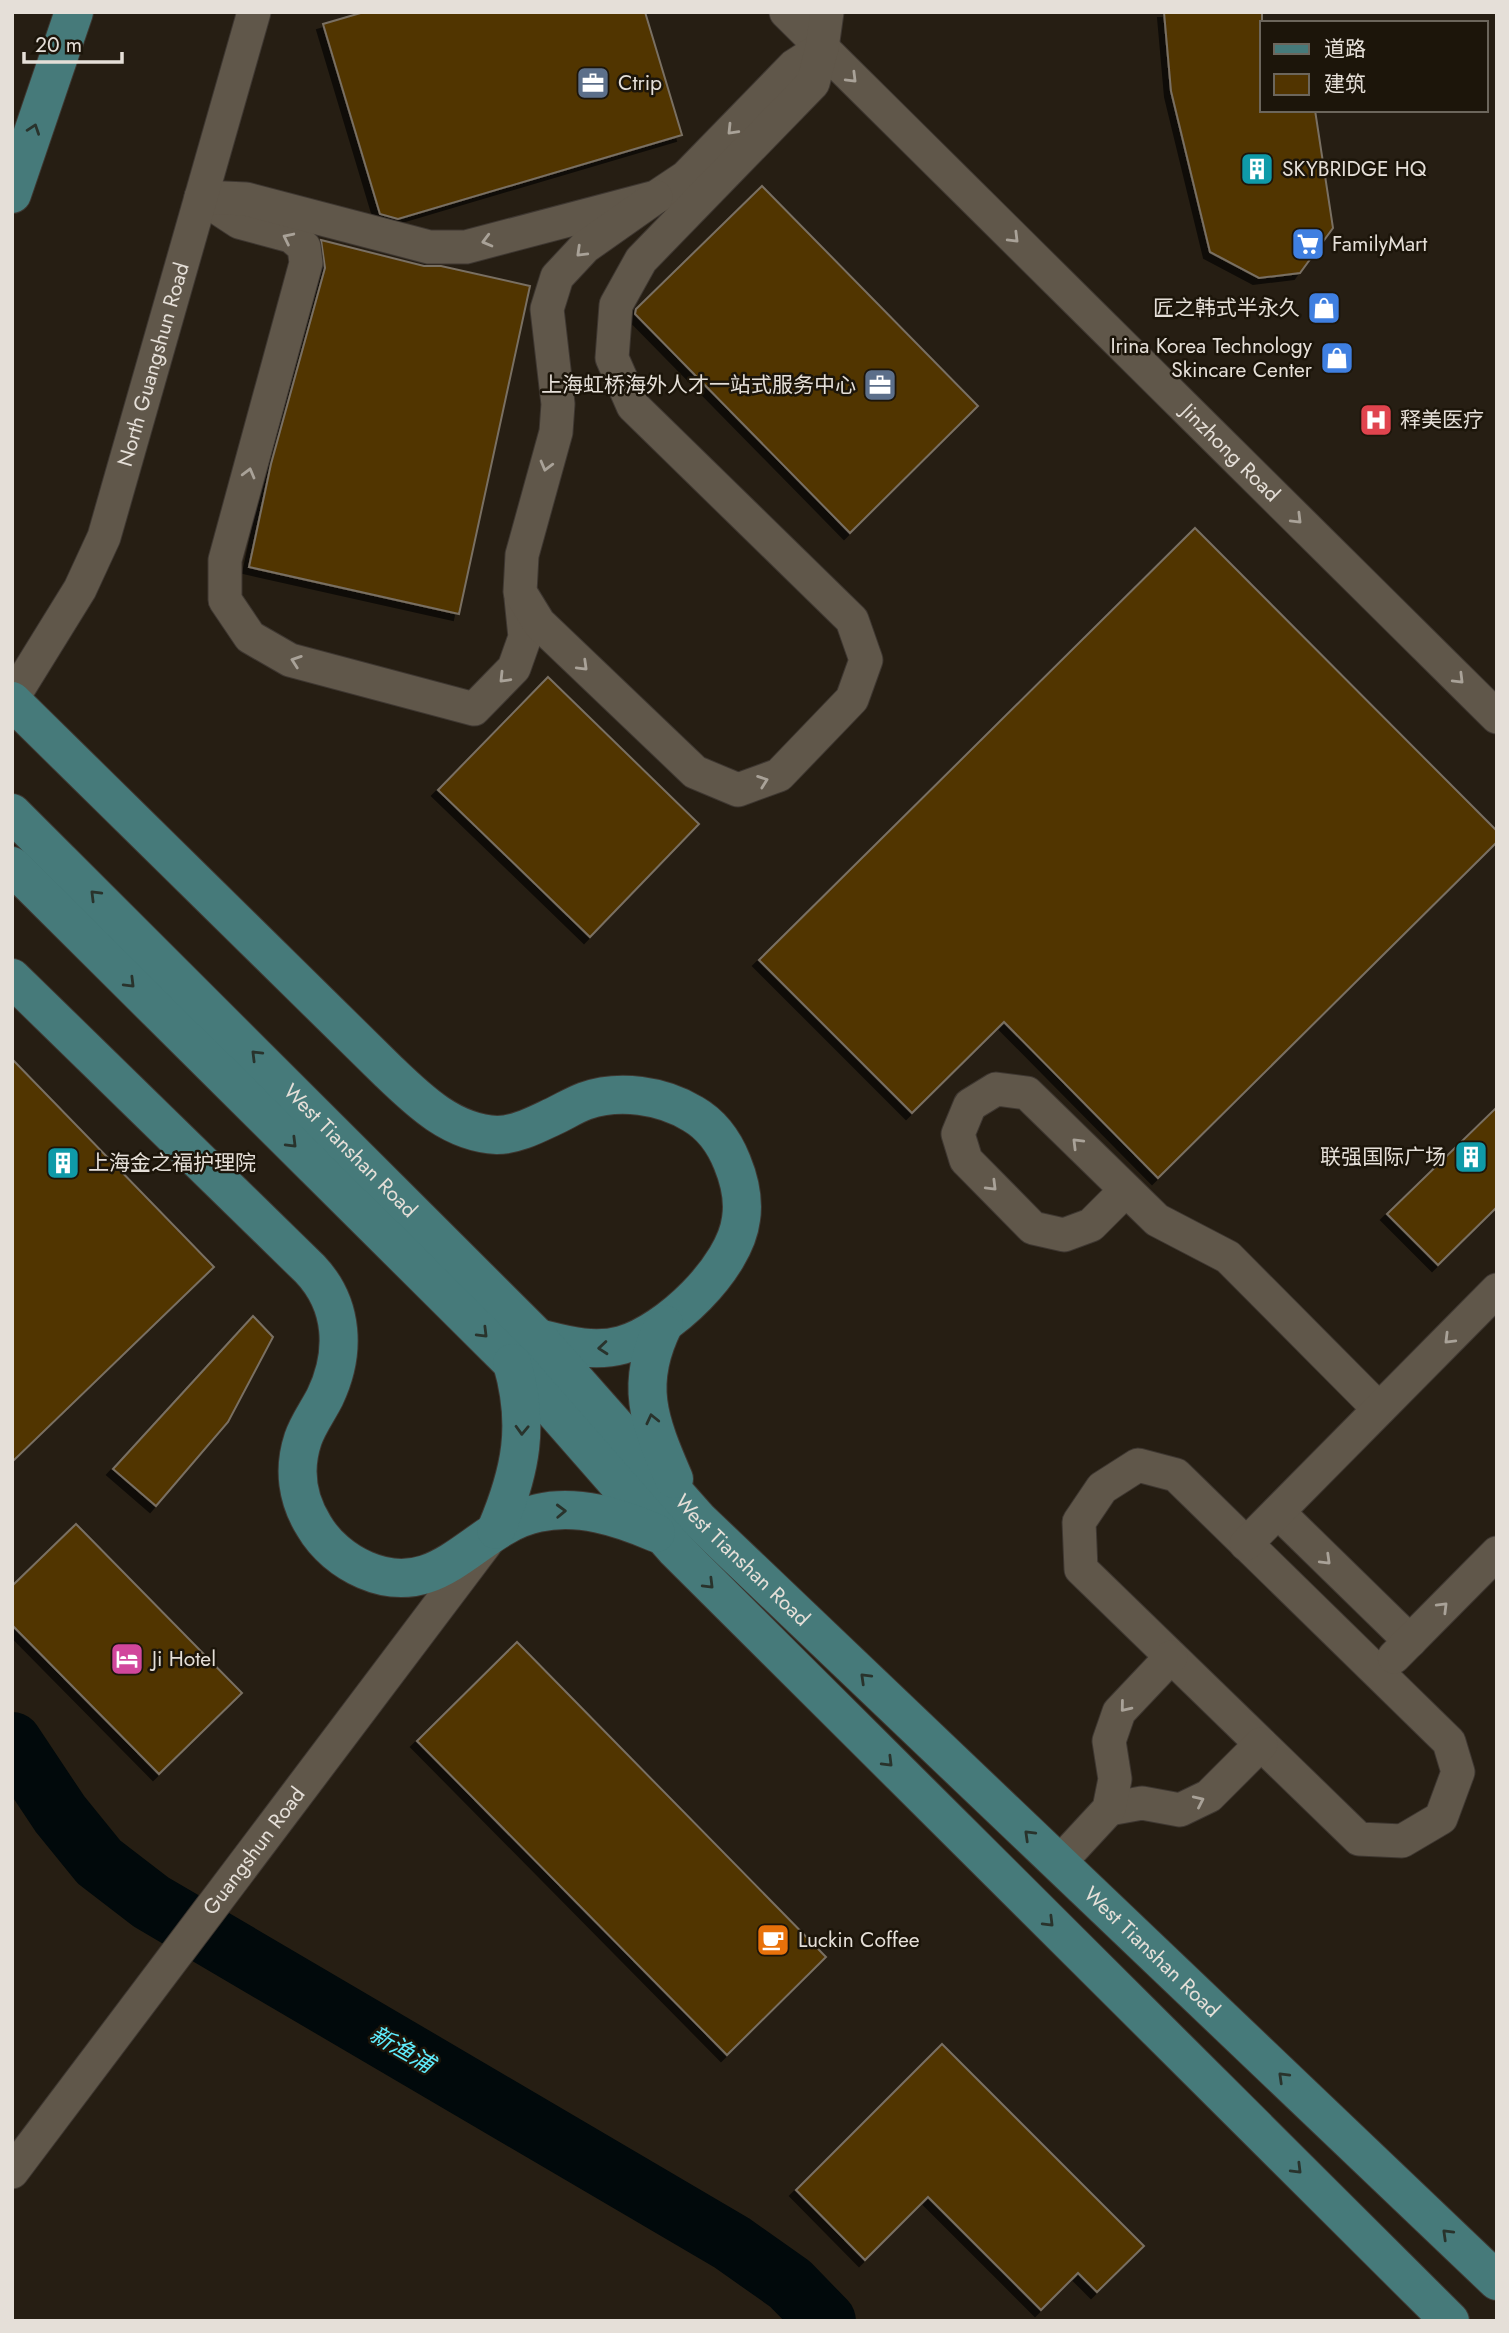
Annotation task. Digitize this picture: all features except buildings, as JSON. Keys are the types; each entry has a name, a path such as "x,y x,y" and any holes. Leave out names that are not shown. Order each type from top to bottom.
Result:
{"main road":[{"path":"12,194 74,12"},
{"path":"12,700 389,1072 434,1112 472,1130 503,1135 528,1128 583,1101 629,1095 676,1105 704,1121 722,1142 736,1170 741,1192 741,1221 735,1240 697,1294 664,1324 634,1341 606,1348 525,1350 521,1452 512,1489 496,1530"},
{"name":"West Tianshan Road","path":"12,813 525,1350 1497,2281"},
{"name":"West Tianshan Road","path":"12,866 448,1272"},
{"path":"12,978 310,1269 326,1290 338,1318 339,1352 328,1389 304,1436 297,1472 299,1493 315,1528 345,1559 381,1576 397,1579 416,1576 442,1568 496,1530 537,1513 577,1511 614,1517 661,1535"},
{"path":"664,1324 650,1360 647,1395 655,1431 685,1505"},
{"name":"West Tianshan Road","path":"525,1350 661,1535 1450,2321"}],"street":[{"name":"North Guangshun Road","path":"12,700 80,589 104,537 254,12"},
{"name":"Jinzhong Road","path":"786,12 1497,717"},
{"path":"520,592 539,623 695,772 738,790 779,775 852,699 866,660 852,620 633,406 612,358 616,305 640,260 813,83 827,12"},
{"path":"201,197 239,222 291,236 304,247 306,263 225,560 226,600 250,637 290,660 474,709 514,668 525,637 520,592 522,555 556,432 558,404 547,309 557,277 585,247 686,177 794,66 822,48"},
{"path":"201,197 246,199 429,247 466,247 656,197"},
{"path":"1125,1191 1091,1224 1082,1228 1064,1235 1033,1228 966,1160 958,1134 970,1105 996,1088 1027,1094 1157,1220 1228,1257 1380,1409"},
{"path":"1246,1544 1497,1290"},
{"path":"1138,1465 1176,1475 1246,1544 1449,1742 1458,1772 1441,1818 1402,1841 1359,1839 1081,1569 1079,1521 1102,1488 1138,1465"},
{"path":"1278,1512 1410,1641"},
{"name":"Guangshun Road","path":"12,2172 496,1530"},
{"path":"1378,1673 1497,1553"},
{"path":"1059,1863 1109,1809 1115,1779 1109,1741 1119,1712 1171,1657"},
{"path":"1109,1809 1142,1803 1180,1810 1209,1797 1261,1744"}],"waterway":[{"name":"新渔浦","path":"12,1742 60,1814 99,1862 151,1902 732,2243 790,2284 826,2321"}],"place":[{"name":"Ctrip","path":"593,83"},
{"name":"SKYBRIDGE HQ","path":"1257,169"},
{"name":"FamilyMart","path":"1308,244"},
{"name":"匠之韩式半永久","path":"1324,308"},
{"name":"Irina Korea Technology Skincare Center","path":"1337,358"},
{"name":"上海虹桥海外人才一站式服务中心","path":"880,385"},
{"name":"释美医疗","path":"1376,420"},
{"name":"联强国际广场","path":"1471,1157"},
{"name":"上海金之福护理院","path":"63,1163"},
{"name":"Ji Hotel","path":"127,1659"},
{"name":"Luckin Coffee","path":"773,1940"}]}
